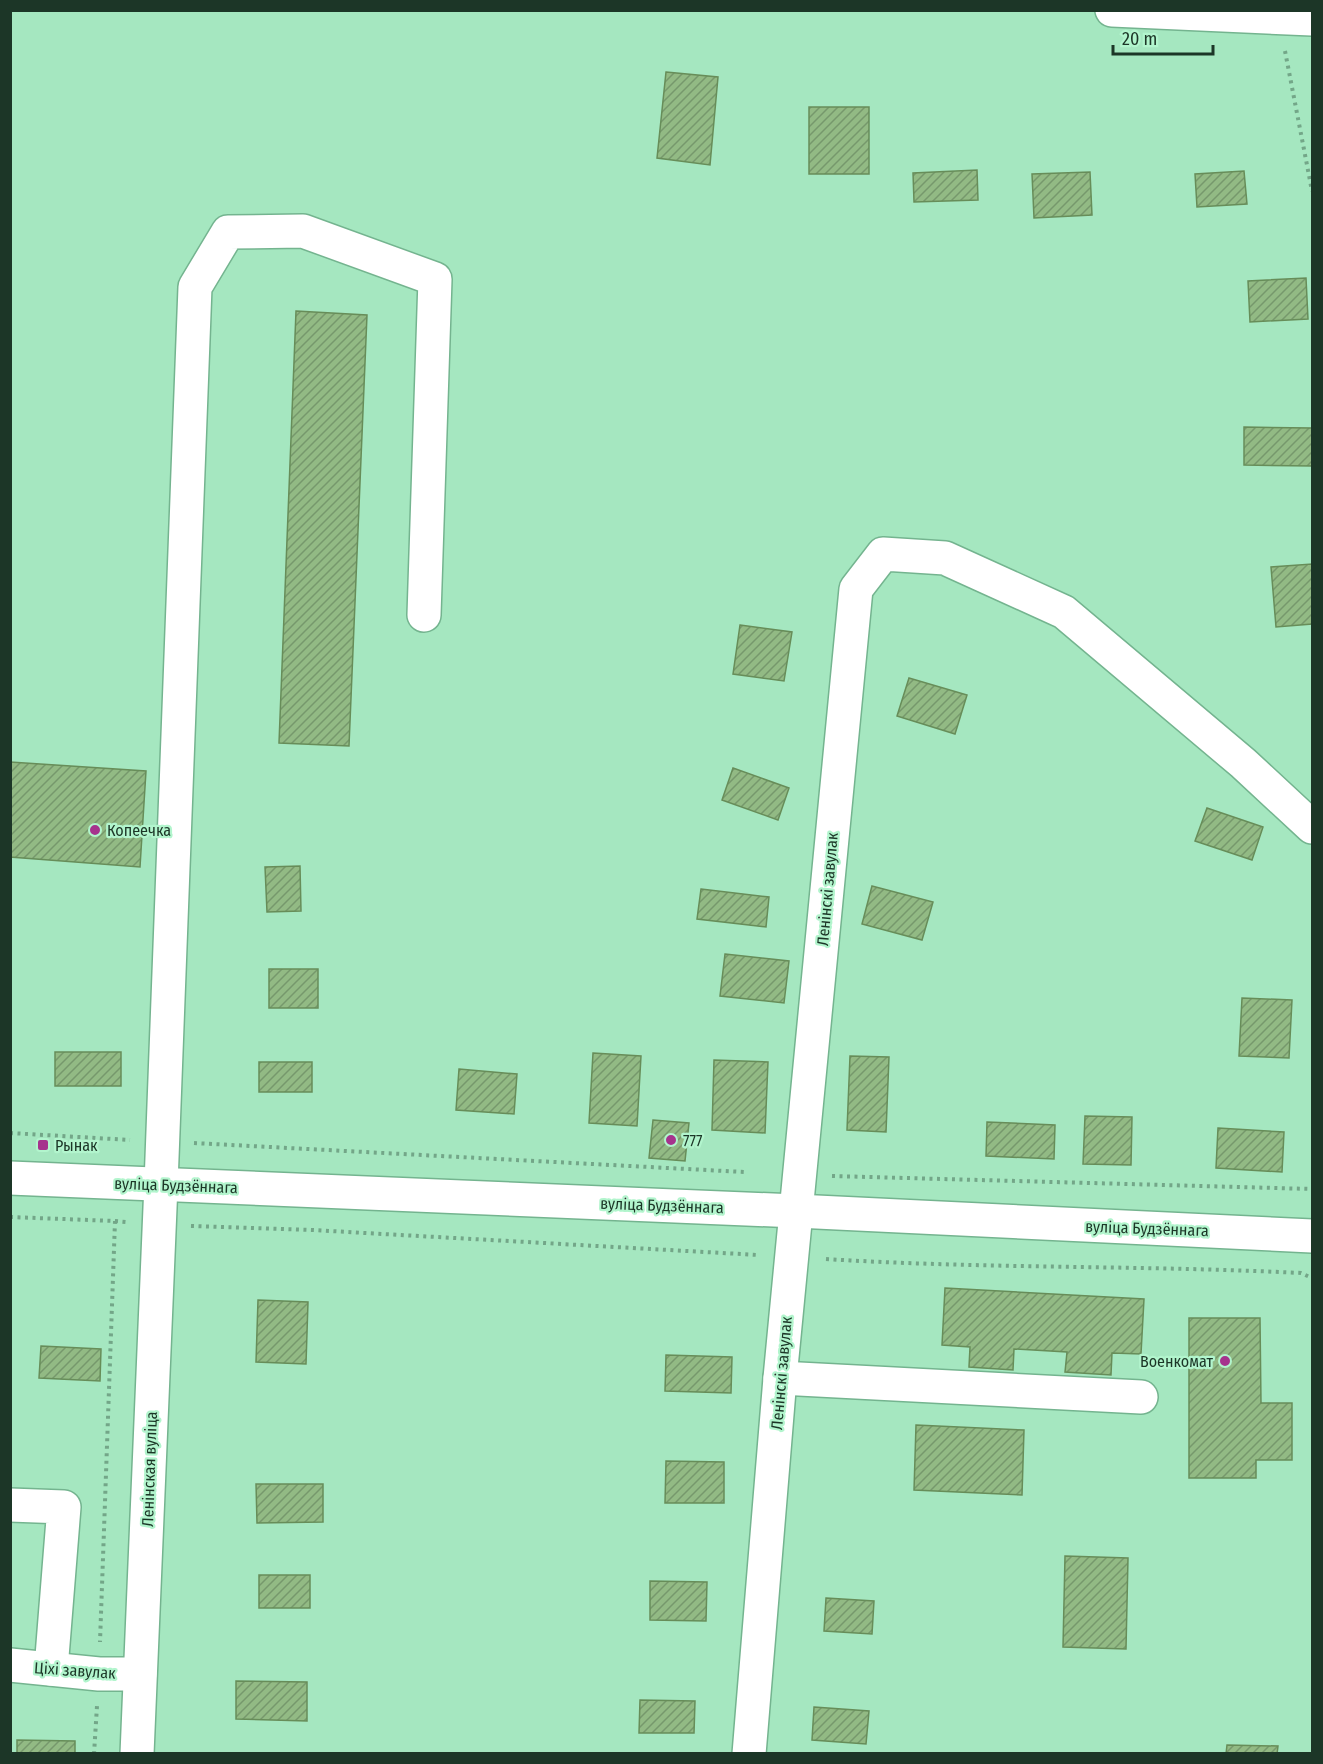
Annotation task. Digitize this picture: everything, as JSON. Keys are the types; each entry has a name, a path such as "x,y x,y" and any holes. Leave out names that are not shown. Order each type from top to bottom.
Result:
{"street":[{"path":"1112,10 1312,19"},
{"name":"Ленінская вуліца","path":"137,1754 163,1142 195,287 228,232 303,231 435,279 424,615"},
{"name":"Ленінскі завулак","path":"749,1754 780,1378 856,589 884,554 945,558 1064,612 1243,763 1312,827"},
{"name":"вуліца Будзённага","path":"10,1178 796,1211 1312,1236"},
{"path":"780,1378 1141,1397"},
{"path":"10,1504 64,1507 51,1669"},
{"name":"Ціхі завулак","path":"10,1665 99,1674 141,1674"}],"path":[{"path":"1278,19 1312,191"},
{"path":"10,1133 800,1175 1312,1189"},
{"path":"10,1217 792,1256 906,1264 1214,1268 1301,1273 1312,1278"},
{"path":"94,1754 99,1674 115,1221"}],"building":[{"path":"666,72 718,77 710,165 657,158"},
{"path":"809,107 869,107 869,174 809,174"},
{"path":"977,170 978,200 914,202 913,173"},
{"path":"1244,171 1247,204 1197,207 1195,174"},
{"path":"1090,172 1092,215 1034,218 1032,174"},
{"path":"1306,278 1308,319 1250,322 1248,281"},
{"path":"296,311 367,315 349,746 279,743"},
{"path":"1244,427 1312,428 1312,466 1244,465"},
{"path":"1312,564 1312,624 1276,627 1271,567"},
{"path":"740,625 792,632 784,681 733,674"},
{"path":"909,678 967,695 955,734 897,716"},
{"path":"10,762 146,771 140,867 10,857"},
{"path":"733,768 789,788 778,820 722,800"},
{"path":"1207,808 1263,827 1252,860 1195,841"},
{"path":"300,866 301,911 267,912 265,867"},
{"path":"872,886 933,902 922,940 862,924"},
{"path":"701,889 769,897 766,927 697,919"},
{"path":"725,954 789,961 784,1003 720,996"},
{"path":"269,969 318,969 318,1008 269,1008"},
{"path":"1242,998 1292,1000 1289,1058 1239,1056"},
{"path":"55,1052 121,1052 121,1086 55,1086"},
{"path":"593,1053 641,1056 637,1126 589,1123"},
{"path":"850,1056 889,1057 886,1132 847,1130"},
{"path":"714,1060 768,1062 765,1133 712,1130"},
{"path":"259,1062 312,1062 312,1092 259,1092"},
{"path":"459,1069 517,1074 514,1114 456,1110"},
{"path":"1085,1116 1132,1117 1131,1165 1083,1164"},
{"path":"653,1120 689,1123 685,1161 649,1158"},
{"path":"987,1122 1055,1125 1054,1159 986,1156"},
{"path":"1218,1128 1284,1132 1282,1172 1216,1168"},
{"path":"945,1288 1144,1299 1141,1354 1112,1353 1111,1375 1065,1372 1067,1352 1014,1349 1013,1370 969,1367 970,1347 942,1345"},
{"path":"258,1300 308,1302 306,1364 256,1362"},
{"name":"Военкомат","path":"1189,1318 1260,1318 1261,1403 1292,1403 1292,1460 1256,1460 1256,1478 1189,1478"},
{"path":"41,1346 101,1349 100,1381 39,1378"},
{"path":"666,1355 732,1357 731,1393 665,1391"},
{"path":"916,1425 1024,1430 1022,1495 914,1490"},
{"path":"666,1461 724,1462 724,1503 665,1503"},
{"path":"256,1484 323,1484 323,1522 257,1523"},
{"path":"1065,1556 1128,1558 1126,1649 1063,1647"},
{"path":"259,1575 310,1575 310,1608 259,1608"},
{"path":"650,1581 707,1582 706,1621 650,1620"},
{"path":"826,1598 874,1601 872,1634 824,1631"},
{"path":"236,1681 307,1682 307,1721 236,1719"},
{"path":"640,1700 695,1701 694,1733 639,1733"},
{"path":"814,1707 869,1711 866,1744 812,1740"},
{"path":"17,1740 75,1741 75,1754 17,1754"},
{"path":"1227,1745 1278,1746 1277,1754 1226,1754"}],"place":[{"name":"Копеечка","path":"95,830"},
{"name":"777","path":"671,1140"},
{"name":"Рынак","path":"43,1145"},
{"name":"Военкомат","path":"1225,1361"}]}
